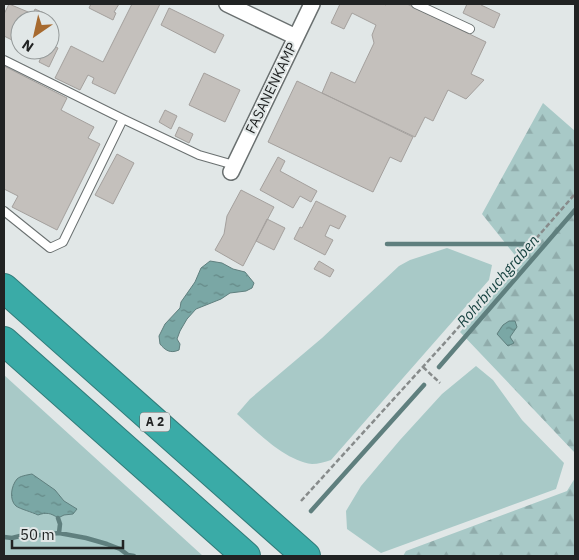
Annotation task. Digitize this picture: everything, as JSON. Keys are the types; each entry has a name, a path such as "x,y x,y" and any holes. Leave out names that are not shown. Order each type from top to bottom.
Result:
{"highway":[{"name":"A 2","path":"4,288 306,556"},
{"path":"4,342 246,556"}],"street":[{"path":"227,4 296,37"},
{"name":"FASANENKAMP","path":"233,169 312,4"}],"lane":[{"path":"416,4 470,29"},
{"path":"4,60 123,119 233,169"},
{"path":"4,211 50,248 64,242 123,119"}],"path":[{"path":"301,501 423,367 575,194"},
{"path":"423,367 440,383"}],"green space":[{"path":"543,103 575,131 575,453 460,332 522,264 482,214"},
{"path":"447,248 492,265 489,280 331,460 312,464 302,462 281,451 237,414 250,399 322,338 399,266 410,260"},
{"path":"476,366 493,380 522,420 564,463 556,489 381,553 347,529 346,511 361,486 400,440 442,394"},
{"path":"4,375 203,556 4,556"},
{"path":"575,478 575,556 403,556 406,551 567,491"}],"water":[{"path":"210,261 222,263 233,269 245,272 254,283 252,288 246,291 230,293 221,299 196,309 180,331 177,339 180,344 179,350 168,351 160,344 159,336 165,324 180,308 181,302 195,282 201,268"},
{"path":"509,321 515,321 517,327 510,337 514,343 508,346 497,334 503,325"},
{"path":"32,474 55,490 64,501 77,509 73,514 58,518 48,514 38,515 16,506 12,500 12,489 15,482 20,477"}],"building":[{"path":"9,4 23,10 10,10 10,39 4,36 4,14"},
{"path":"91,4 119,4 114,12 116,13 113,20 89,8"},
{"path":"132,4 160,4 115,94 92,83 94,78 88,75 80,90 55,78 71,46 103,62"},
{"path":"340,4 407,4 486,42 471,74 484,80 466,99 448,90 433,121 425,117 415,137 322,93 331,72 355,83 374,43 372,35 376,25 352,13 344,29 331,23"},
{"path":"467,4 482,4 500,14 494,28 463,13"},
{"path":"169,8 224,35 215,53 161,25"},
{"path":"40,60 52,60 49,67 39,62"},
{"path":"4,66 67,98 61,110 94,127 88,138 100,144 57,230 12,207 18,196 4,189"},
{"path":"204,73 240,90 225,122 189,105"},
{"path":"297,81 413,137 401,162 390,157 373,192 268,142"},
{"path":"165,110 177,116 171,129 159,122"},
{"path":"179,127 193,134 189,143 175,136"},
{"path":"117,154 134,163 113,204 95,195"},
{"path":"278,157 285,161 280,171 317,191 311,202 300,196 293,208 260,190"},
{"path":"241,190 274,207 243,266 215,250 224,234 227,216"},
{"path":"316,201 346,216 339,229 330,225 325,236 333,240 325,255 294,239"},
{"path":"267,219 285,228 274,250 256,241"},
{"path":"319,261 334,270 330,277 314,269"}],"waterway":[{"name":"Rohrbruchgraben","path":"439,367 575,210"},
{"path":"387,244 524,244"},
{"name":"Rohrbruchgraben","path":"311,511 424,385"},
{"path":"58,518 60,524 59,533"},
{"name":"Rohrbruchgraben","path":"4,537 12,538 59,533 107,544 120,549 128,555 134,556"}]}
